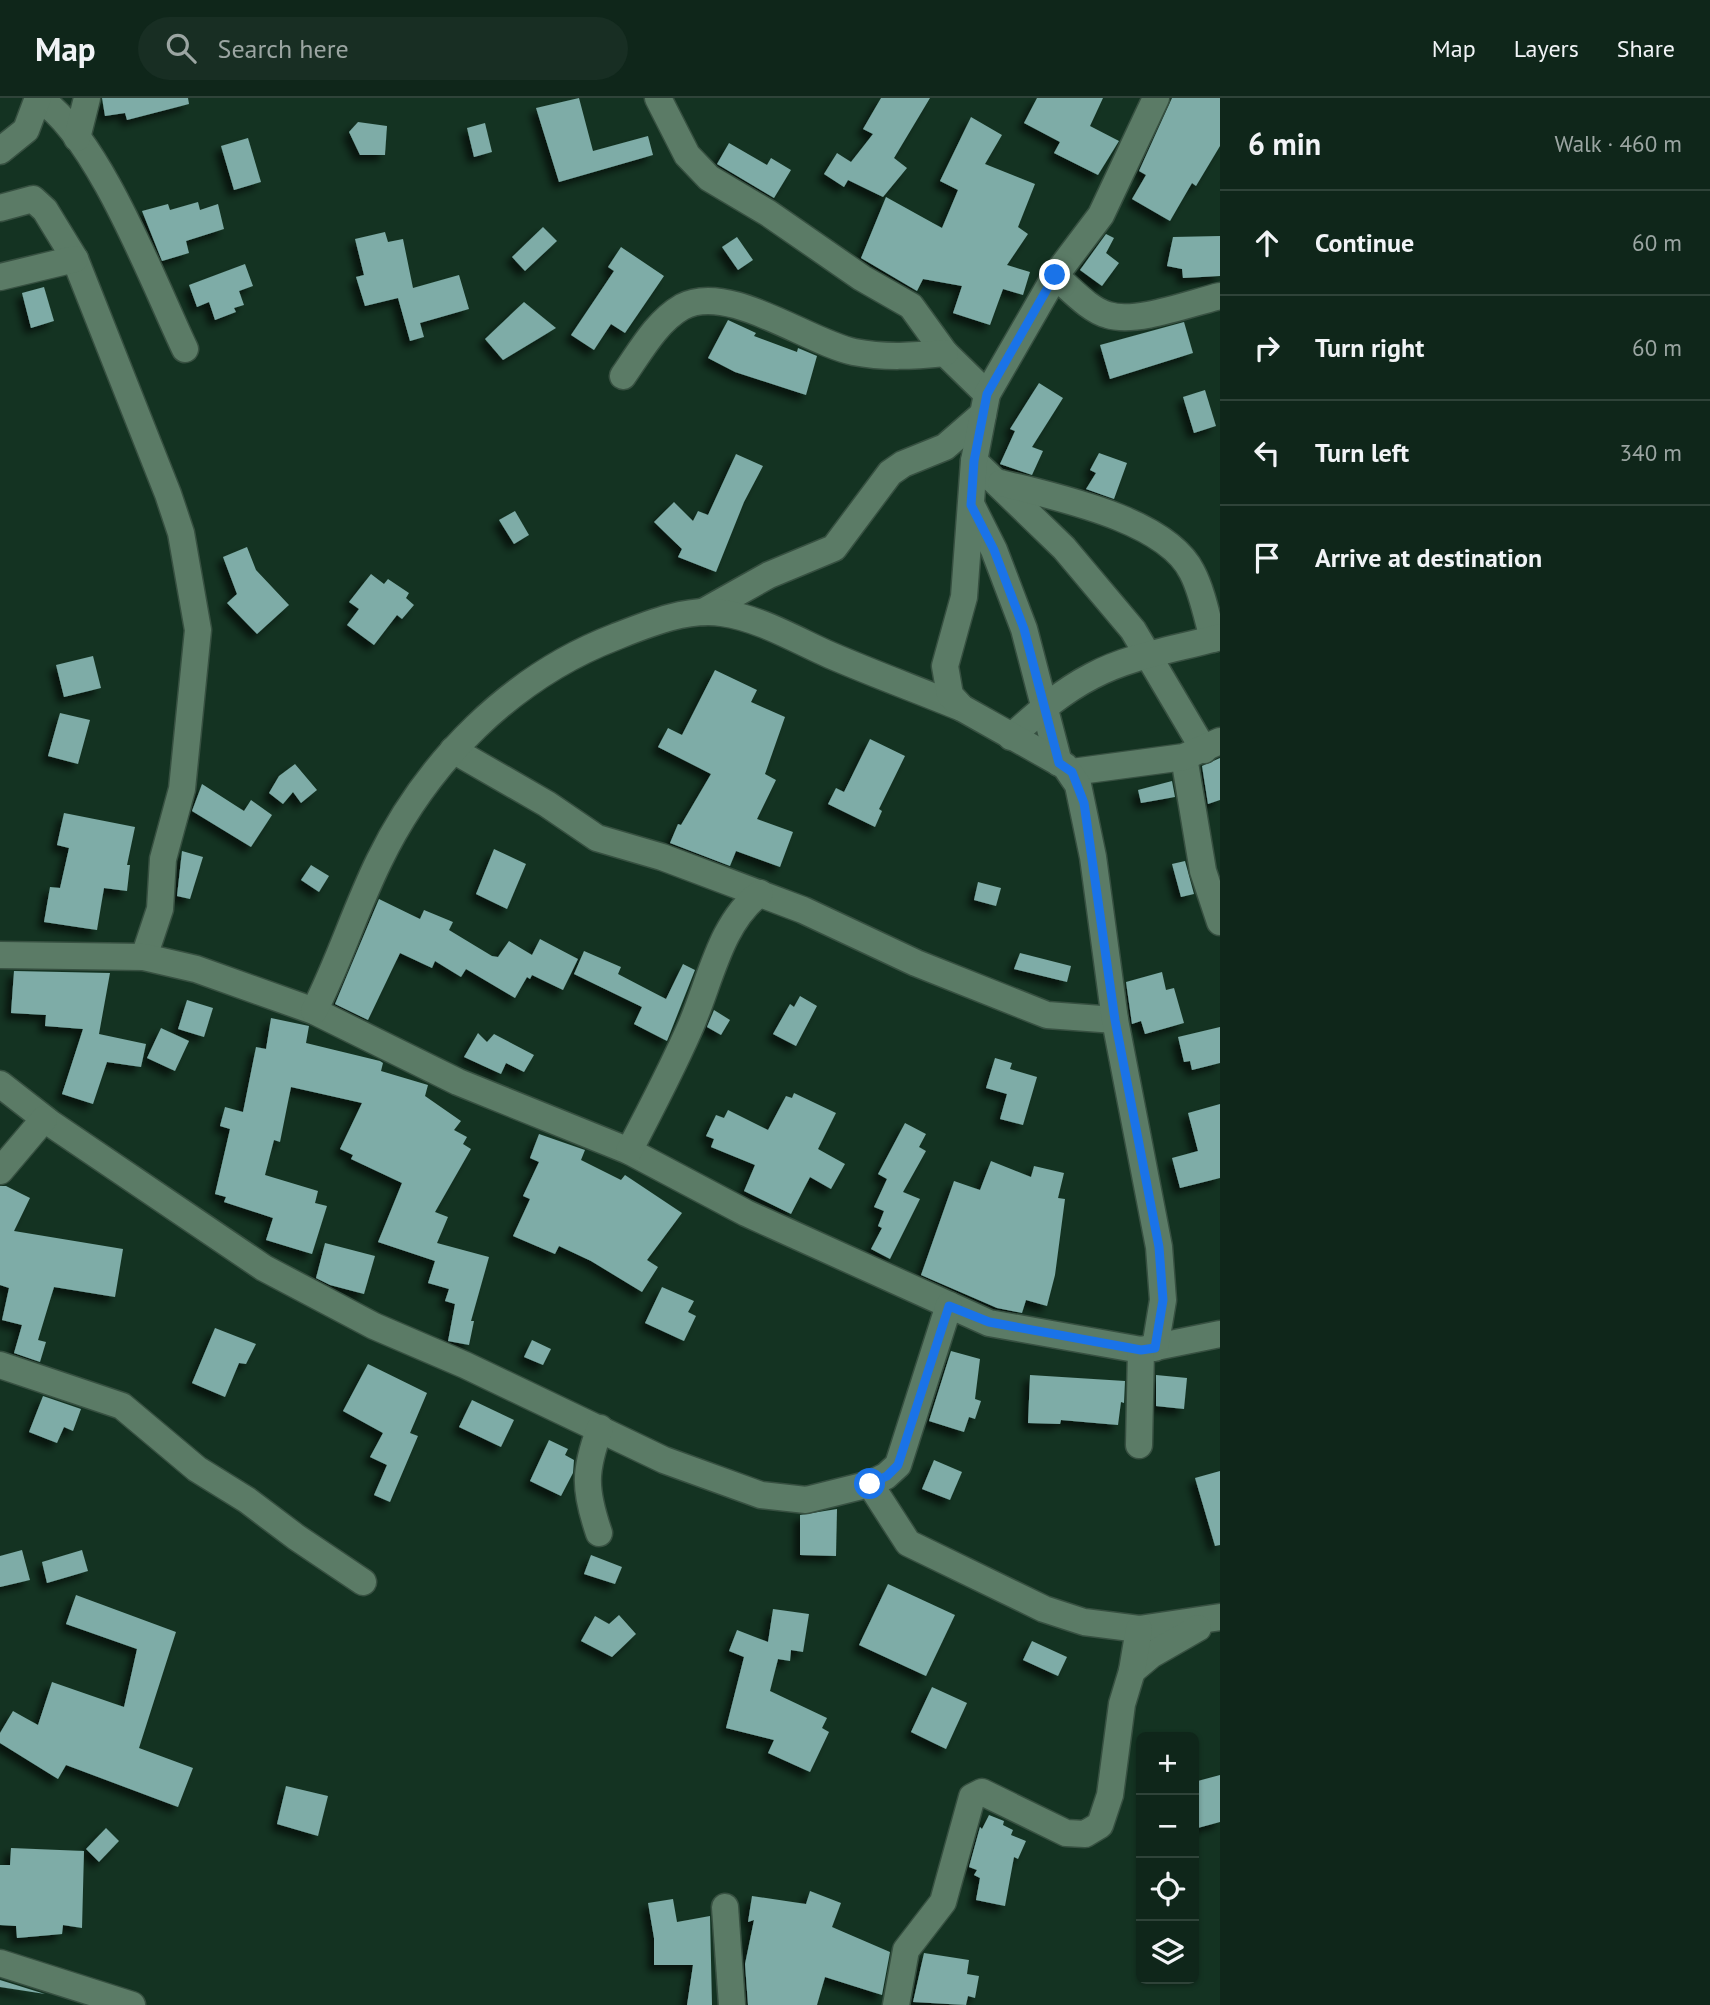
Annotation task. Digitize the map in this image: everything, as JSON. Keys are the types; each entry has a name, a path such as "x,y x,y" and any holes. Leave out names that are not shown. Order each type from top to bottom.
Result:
{"street":[{"path":"0,151 26,130 38,98 65,119 116,202 185,349"},
{"path":"77,138 88,98"},
{"path":"658,98 687,155 709,178 768,213 862,278 911,306 985,404 974,461 964,597 945,666 950,695 962,708"},
{"path":"701,613 769,575 835,548 890,473 903,464 945,447 985,404 1055,275 1101,215 1156,98"},
{"path":"0,208 33,199 45,210 75,259 177,520 198,630 183,789 163,859 160,909 144,957"},
{"path":"0,277 75,259"},
{"path":"1055,275 1105,315 1143,315 1220,296"},
{"path":"623,376 664,320 684,306 710,298 852,352 897,358 946,353"},
{"path":"974,461 1064,548 1150,654 1203,749 1203,871 1220,922"},
{"path":"999,483 1065,499 1145,528 1164,539 1192,571 1217,638 1150,654 1094,674 1043,707 1010,737"},
{"path":"971,505 994,550 1024,629 1043,707 1065,767 1084,803 1115,1020 1159,1247 1163,1300 1148,1349 1139,1445"},
{"path":"314,1011 336,968 380,859 453,750 496,706 584,649 654,621 721,612 748,619 895,683 962,708 1065,767 1203,749"},
{"path":"453,750 597,838 662,857 760,893 916,963 1047,1015 1115,1020"},
{"path":"629,1151 686,1037 731,926 744,905 760,893"},
{"path":"0,955 144,957 196,969 314,1011 458,1082 629,1151 746,1213 989,1322 1148,1349 1220,1334"},
{"path":"0,1084 44,1119 264,1268 374,1326 600,1428 664,1460 761,1495 806,1500 870,1484 887,1476 898,1465 949,1306"},
{"path":"0,1171 44,1119"},
{"path":"0,1365 122,1406 197,1469 247,1500 363,1582"},
{"path":"598,1533 585,1482 587,1461 600,1428"},
{"path":"870,1484 908,1543 1044,1609 1084,1622 1139,1629 1217,1618"},
{"path":"1132,1671 1151,1655 1217,1618"},
{"path":"896,2005 906,1950 943,1902 972,1797 982,1792 990,1795 1066,1833 1085,1834 1100,1825 1110,1795 1122,1704 1132,1671 1139,1629"},
{"path":"724,1908 732,2005"},
{"path":"0,1963 132,2005"}],"building":[{"path":"102,98 188,98 189,104 127,120 125,113 105,116"},
{"path":"579,98 593,151 648,136 653,155 559,182 536,108"},
{"path":"881,98 930,98 894,158 907,168 883,197 848,180 844,187 824,174 837,153 851,162 873,134 863,129"},
{"path":"1037,98 1103,98 1090,126 1119,141 1098,175 1054,153 1060,142 1024,123"},
{"path":"1172,98 1220,98 1220,146 1196,186 1192,183 1170,221 1132,199 1146,175 1139,171"},
{"path":"971,117 1002,135 985,164 1035,184 1018,227 1028,234 1007,265 1030,272 1023,295 1003,289 990,325 953,313 962,286 923,279 917,291 861,258 886,197 942,228 958,190 940,181"},
{"path":"358,122 387,126 385,155 360,155 349,132"},
{"path":"485,123 492,152 474,157 467,128"},
{"path":"248,138 261,182 234,190 221,146"},
{"path":"729,143 767,165 771,158 791,170 774,198 717,164"},
{"path":"198,202 200,210 218,204 224,229 186,241 189,253 162,261 142,211 168,204 170,210"},
{"path":"543,227 557,241 525,271 512,257"},
{"path":"385,232 388,242 403,239 413,288 459,275 469,309 420,323 424,337 410,341 398,298 365,306 356,277 364,275 355,239"},
{"path":"1106,234 1114,238 1106,253 1119,263 1102,286 1080,270"},
{"path":"1220,236 1220,276 1183,278 1182,269 1167,266 1173,237"},
{"path":"737,237 753,260 738,270 722,247"},
{"path":"621,247 664,276 625,333 611,324 594,350 571,335 614,271 608,267"},
{"path":"245,264 253,286 239,291 244,305 234,308 236,312 215,320 209,302 197,307 189,285"},
{"path":"44,287 54,321 31,328 22,293"},
{"path":"524,302 556,328 503,360 485,339"},
{"path":"728,320 756,333 754,336 797,352 798,348 817,356 806,395 735,372 708,358"},
{"path":"1184,322 1193,353 1110,379 1100,345"},
{"path":"1039,383 1063,398 1032,447 1043,451 1032,475 1000,464 1015,431 1010,429"},
{"path":"1205,390 1216,426 1194,433 1183,397"},
{"path":"1099,453 1127,463 1114,499 1086,489 1096,473 1090,470"},
{"path":"736,454 763,466 744,502 716,572 678,557 682,549 654,522 674,502 693,521 698,511 708,515"},
{"path":"515,511 529,535 514,544 499,520"},
{"path":"247,547 256,570 289,605 257,634 227,603 237,594 223,557"},
{"path":"371,574 384,584 388,579 409,593 406,598 414,605 402,619 397,615 374,645 347,625 359,609 349,602"},
{"path":"93,656 101,688 64,697 56,665"},
{"path":"715,670 757,690 751,702 785,717 765,774 776,780 757,819 793,832 780,867 736,851 730,866 670,843 678,824 681,825 711,774 658,747 668,728 682,735"},
{"path":"60,713 90,720 78,764 48,756"},
{"path":"870,739 905,756 879,809 882,811 875,827 828,804 836,788 844,792"},
{"path":"1220,758 1220,800 1208,804 1202,766"},
{"path":"295,764 317,790 301,803 293,792 283,804 269,793 279,776"},
{"path":"1172,781 1175,797 1141,803 1138,790"},
{"path":"202,784 244,811 251,800 272,815 251,847 192,811"},
{"path":"64,813 135,827 127,865 130,865 127,891 104,888 97,930 44,922 50,887 60,888 69,848 57,845"},
{"path":"494,849 526,864 507,909 476,894"},
{"path":"182,851 203,857 190,899 177,896"},
{"path":"1185,861 1194,894 1181,897 1172,864"},
{"path":"311,865 329,876 319,892 301,880"},
{"path":"978,882 1001,888 996,906 974,900"},
{"path":"379,899 420,919 424,910 453,922 449,930 492,956 498,957 509,941 532,955 540,939 578,959 563,990 532,975 530,979 527,977 515,998 466,969 461,977 435,961 432,968 400,953 368,1020 335,1004"},
{"path":"584,951 621,967 618,974 666,999 683,964 695,970 667,1041 634,1024 642,1007 574,974"},
{"path":"1020,953 1071,966 1067,982 1014,969"},
{"path":"14,971 110,973 99,1034 146,1044 141,1067 107,1062 93,1104 62,1094 83,1029 45,1026 46,1015 11,1013"},
{"path":"1162,972 1166,990 1174,988 1184,1023 1145,1034 1141,1021 1132,1024 1126,982"},
{"path":"800,996 817,1006 796,1046 773,1034 790,1004 794,1007"},
{"path":"187,1000 213,1008 204,1037 178,1029"},
{"path":"714,1010 730,1020 721,1035 707,1027"},
{"path":"271,1018 309,1026 306,1043 380,1061 383,1063 381,1071 428,1085 425,1096 461,1121 454,1130 467,1137 463,1144 471,1149 435,1212 448,1217 437,1243 489,1257 471,1321 474,1321 469,1345 448,1341 455,1304 445,1301 449,1289 428,1283 435,1261 378,1242 402,1183 351,1159 353,1155 340,1149 362,1103 291,1087 280,1142 274,1140 265,1175 318,1191 315,1203 327,1206 312,1254 266,1240 273,1218 224,1202 226,1197 215,1194 230,1129 220,1126 225,1107 243,1112 256,1047 266,1049"},
{"path":"1220,1027 1220,1063 1192,1070 1190,1061 1184,1062 1178,1037"},
{"path":"161,1028 189,1041 175,1071 147,1058"},
{"path":"478,1033 487,1042 494,1034 534,1055 524,1072 506,1063 501,1074 464,1057"},
{"path":"995,1058 1012,1063 1010,1069 1037,1077 1023,1125 1000,1119 1007,1094 986,1088"},
{"path":"794,1093 836,1113 818,1149 845,1164 831,1189 810,1177 791,1214 744,1191 755,1165 711,1147 714,1139 706,1136 716,1115 724,1118 728,1110 768,1130 786,1096 792,1098"},
{"path":"1220,1104 1220,1178 1180,1188 1172,1158 1198,1151 1188,1113"},
{"path":"905,1123 926,1134 919,1147 926,1151 903,1192 920,1199 890,1259 871,1249 882,1228 878,1226 884,1211 874,1207 887,1179 878,1174"},
{"path":"539,1134 585,1150 581,1160 621,1180 625,1175 682,1213 647,1260 658,1267 642,1292 591,1261 559,1246 555,1254 513,1236 530,1199 523,1196 539,1162 530,1158"},
{"path":"991,1161 1031,1177 1034,1166 1064,1173 1058,1198 1065,1199 1055,1275 1047,1306 1026,1300 1022,1313 997,1308 921,1275 954,1181 980,1190"},
{"path":"0,1186 6,1186 30,1198 14,1231 123,1249 115,1297 54,1287 38,1340 46,1342 40,1362 14,1353 22,1325 2,1320 9,1288 0,1285"},
{"path":"325,1243 375,1256 364,1294 330,1285 316,1278"},
{"path":"662,1287 694,1301 688,1312 696,1316 684,1341 645,1323"},
{"path":"215,1328 256,1344 246,1364 239,1363 225,1397 192,1383"},
{"path":"532,1340 551,1349 543,1365 524,1357"},
{"path":"951,1351 980,1359 975,1399 981,1401 975,1419 969,1417 964,1432 929,1421"},
{"path":"368,1364 427,1393 410,1433 418,1436 390,1502 374,1495 387,1465 370,1457 383,1433 343,1411"},
{"path":"1030,1375 1125,1381 1124,1403 1121,1402 1118,1425 1061,1420 1060,1424 1028,1423"},
{"path":"1156,1375 1187,1378 1184,1409 1156,1406"},
{"path":"43,1396 81,1409 73,1431 64,1427 57,1443 29,1432"},
{"path":"472,1400 514,1420 501,1447 459,1427"},
{"path":"549,1440 568,1449 565,1455 574,1460 573,1473 561,1496 530,1481"},
{"path":"934,1460 962,1472 950,1500 922,1489"},
{"path":"1220,1471 1220,1545 1215,1546 1195,1478"},
{"path":"837,1509 836,1556 800,1555 800,1515"},
{"path":"22,1550 30,1580 0,1587 0,1556"},
{"path":"82,1550 88,1571 47,1583 42,1562"},
{"path":"591,1555 622,1567 615,1584 584,1574"},
{"path":"888,1584 955,1615 926,1676 859,1645"},
{"path":"76,1595 176,1632 139,1748 193,1768 178,1807 66,1765 58,1779 0,1743 0,1733 13,1711 38,1725 52,1682 124,1707 137,1649 66,1624"},
{"path":"773,1609 809,1614 803,1652 791,1650 790,1661 778,1659 770,1691 827,1718 822,1728 829,1732 810,1772 768,1753 774,1740 726,1728 744,1657 729,1651 737,1630 768,1642"},
{"path":"619,1615 636,1634 612,1657 581,1641 595,1616 609,1624"},
{"path":"1032,1641 1067,1657 1058,1676 1023,1660"},
{"path":"932,1687 967,1703 946,1749 911,1732"},
{"path":"1220,1775 1220,1822 1199,1828 1199,1795 1199,1781"},
{"path":"286,1786 328,1796 318,1836 277,1824"},
{"path":"989,1815 1004,1821 1003,1825 1013,1830 1011,1835 1026,1841 1018,1859 1014,1857 1005,1906 976,1900 980,1878 974,1875 977,1870 969,1867 980,1827 982,1829"},
{"path":"106,1828 119,1841 99,1862 86,1849"},
{"path":"11,1848 84,1851 82,1928 63,1925 62,1934 17,1938 16,1926 0,1925 0,1865 10,1865"},
{"path":"810,1891 841,1903 832,1927 890,1952 882,1995 825,1977 817,2005 748,2005 745,1964 754,1920 748,1922 752,1896 806,1904"},
{"path":"673,1899 677,1922 710,1916 712,2005 687,2005 693,1965 654,1965 654,1938 648,1903"},
{"path":"924,1953 969,1960 967,1974 979,1976 975,1998 968,1996 966,2005 913,2002"},
{"path":"0,1980 45,1994 0,1987"}],"route":[{"path":"870,1484 887,1476 898,1465 949,1306 989,1322 1141,1350 1155,1348 1163,1300 1159,1247 1115,1020 1084,803 1072,772 1059,763 1024,629 994,550 971,505 974,461 987,394 1055,275"}]}
